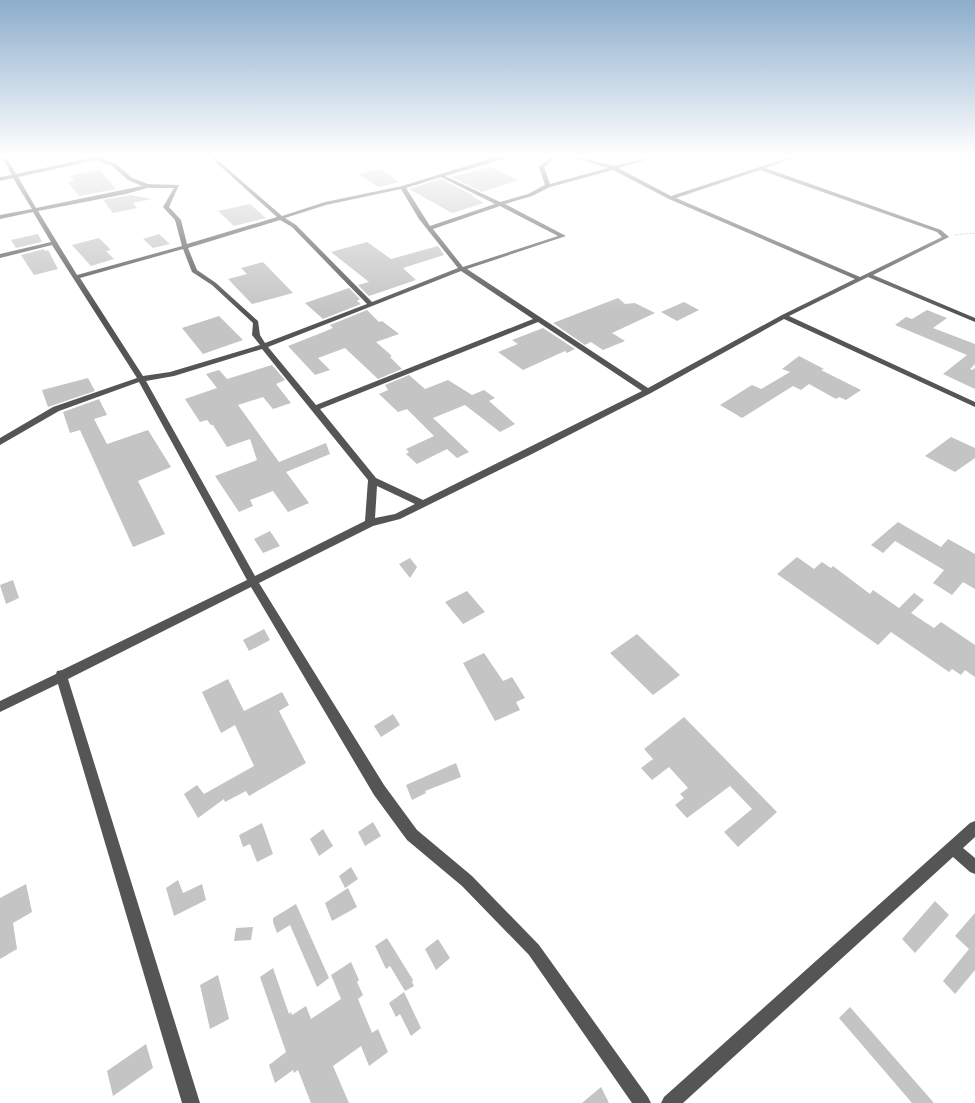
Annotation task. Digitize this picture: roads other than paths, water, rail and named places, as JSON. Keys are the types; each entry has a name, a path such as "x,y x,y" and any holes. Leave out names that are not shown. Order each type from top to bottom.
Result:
{"street":[{"path":"0,217 44,208"},
{"path":"167,208 178,220 194,271 214,284 256,322 256,334 264,346 373,480 423,504"},
{"path":"270,208 294,226 371,304"},
{"path":"76,277 185,247 311,208"},
{"path":"415,208 462,269 648,391"},
{"path":"429,228 487,208"},
{"path":"0,450 2,441 56,409 141,379 171,374 264,346 462,269 563,236 509,208"},
{"path":"697,208 975,320"},
{"path":"0,707 252,580 370,523 397,517 648,391 784,316 946,237 939,231 875,208"},
{"path":"36,210 54,243 141,379 252,580 379,790 412,835 467,881 534,950 642,1103"},
{"path":"0,256 54,243"},
{"path":"784,316 975,405"},
{"path":"314,408 538,319"},
{"path":"370,523 373,480"},
{"path":"61,675 191,1103"},
{"path":"670,1103 975,828"},
{"path":"953,848 975,867"}]}
